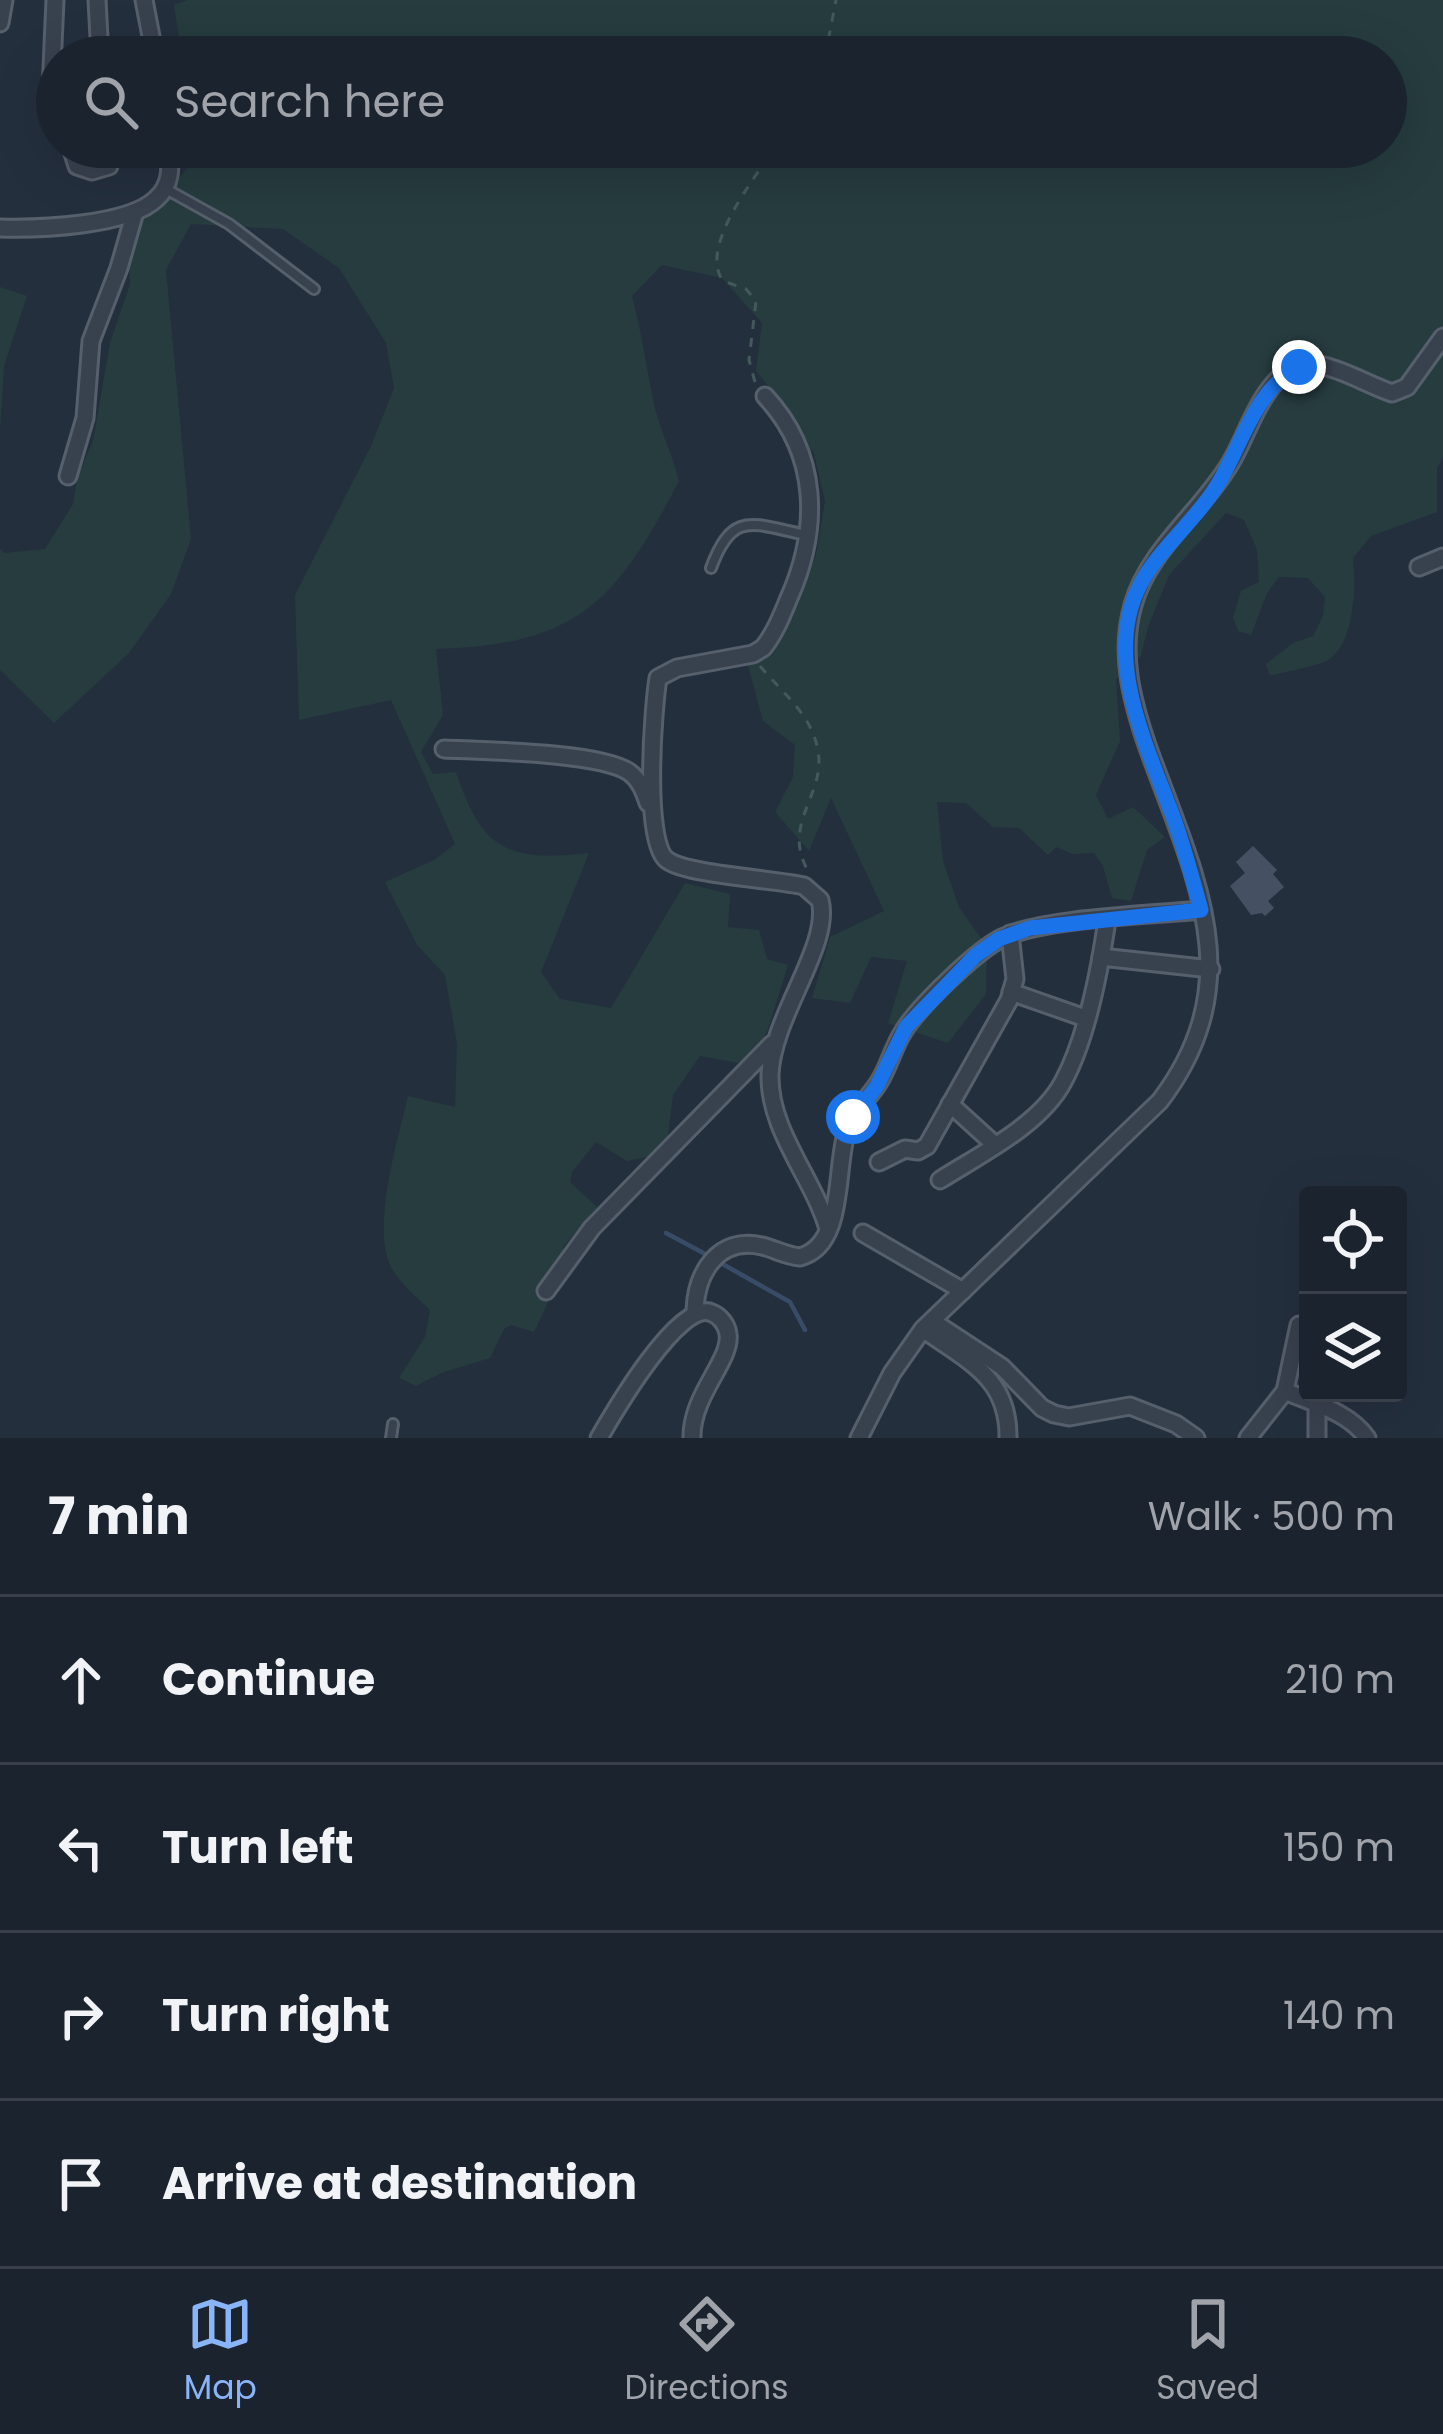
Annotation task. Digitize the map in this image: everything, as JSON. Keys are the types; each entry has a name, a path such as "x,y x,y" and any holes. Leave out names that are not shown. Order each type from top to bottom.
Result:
{"street":[{"path":"0,23 4,0"},
{"path":"53,36 55,0"},
{"path":"97,0 99,36"},
{"path":"144,0 151,36"},
{"path":"0,228 50,227 135,212 154,202 165,189 170,168"},
{"path":"68,476 85,418 91,341 135,212"},
{"path":"859,1438 892,1373 928,1326 1160,1101 1194,1048 1210,992 1211,969 1201,910 1132,701 1127,662 1131,608 1139,588 1214,491 1279,377 1318,364 1392,393 1406,388 1443,337"},
{"path":"765,396 785,417 806,466 812,504 799,575 768,643 753,654 677,668 658,678 652,813 657,847 672,863 812,889"},
{"path":"1420,567 1443,557"},
{"path":"444,749 552,757 625,769 640,782 652,813"},
{"path":"807,869 820,900 822,928 775,1042 770,1093 784,1136 820,1202 828,1229"},
{"path":"599,1438 675,1328 695,1311 700,1275 714,1257 746,1244 800,1257 818,1248 828,1229 848,1125 877,1086 906,1027 976,955 1030,928 1201,910"},
{"path":"940,1180 1023,1124 1063,1084 1101,957 1107,920"},
{"path":"879,1162 905,1149 918,1151 927,1146 994,1032 1011,992 1016,957 1010,934"},
{"path":"1101,957 1211,969"},
{"path":"1011,992 1084,1018"},
{"path":"546,1291 592,1228 775,1042"},
{"path":"950,1104 994,1144"},
{"path":"863,1233 963,1291"},
{"path":"692,1438 696,1405 729,1335 716,1315 695,1311"},
{"path":"1248,1438 1285,1391 1299,1325"},
{"path":"928,1326 1003,1395 1008,1438"},
{"path":"928,1326 1002,1367 1054,1414 1069,1417 1130,1406 1176,1424 1196,1438"},
{"path":"1285,1391 1360,1428 1367,1438"},
{"path":"1317,1405 1317,1438"}],"lane":[{"path":"165,189 229,224 314,289"},
{"path":"711,568 721,541 741,525 808,535"},
{"path":"391,1438 393,1424"}],"path":[{"path":"828,36 836,0"},
{"path":"761,168 730,216 716,260 723,281 753,294 749,360 752,379 765,396"},
{"path":"753,654 798,706 818,749 816,783 801,815 799,843 807,869"}],"green space":[{"path":"188,0 1443,0 1443,457 1437,468 1437,512 1371,536 1353,558 1352,613 1337,652 1328,660 1270,676 1266,664 1293,643 1313,636 1323,616 1325,597 1308,578 1279,577 1267,593 1251,635 1238,631 1233,617 1241,591 1259,582 1257,550 1244,520 1226,513 1169,575 1141,656 1116,679 1120,741 1096,795 1108,819 1133,807 1165,837 1147,850 1131,901 1112,898 1094,853 1073,854 1056,847 1048,855 1019,828 993,827 966,803 937,802 943,861 959,907 987,947 986,994 948,1043 888,1023 907,961 871,957 850,1003 812,998 830,937 884,911 831,798 809,851 775,812 793,777 795,745 763,721 747,662 767,656 780,640 816,555 825,501 814,454 756,371 762,323 722,278 662,265 632,296 655,409 679,481 634,558 587,609 525,638 436,649 443,715 421,752 433,774 456,772 476,819 502,846 538,855 589,853 541,972 560,999 611,1008 685,883 730,894 728,927 759,930 767,959 788,965 768,1029 750,1065 700,1056 673,1095 666,1153 627,1161 596,1142 572,1172 570,1182 597,1207 563,1247 563,1271 534,1332 511,1325 504,1329 490,1358 416,1386 399,1378 425,1337 430,1310 391,1267 385,1207 408,1096 455,1107 457,1044 445,975 417,945 385,882 434,860 455,844 391,700 299,720 295,595 371,446 394,388 386,343 339,268 283,229 191,224 166,270 191,539 171,594 129,653 54,723 0,670 0,549 4,553 45,549 73,504 78,475 93,441 110,343 130,284 128,231 147,217 188,168 1407,168 1407,36 179,36 174,5"},
{"path":"0,287 27,296 4,366 0,430"}],"building":[{"path":"1253,846 1277,870 1273,874 1284,887 1268,901 1274,908 1265,916 1251,915 1230,886 1245,873 1236,862"}],"waterway":[{"path":"666,1233 709,1256"},
{"path":"719,1262 790,1302 805,1330"}],"route":[{"path":"853,1117 877,1086 906,1027 976,955 999,939 1030,928 1201,910 1132,701 1127,662 1131,608 1154,563 1214,491 1262,400 1279,377 1299,367"}]}
